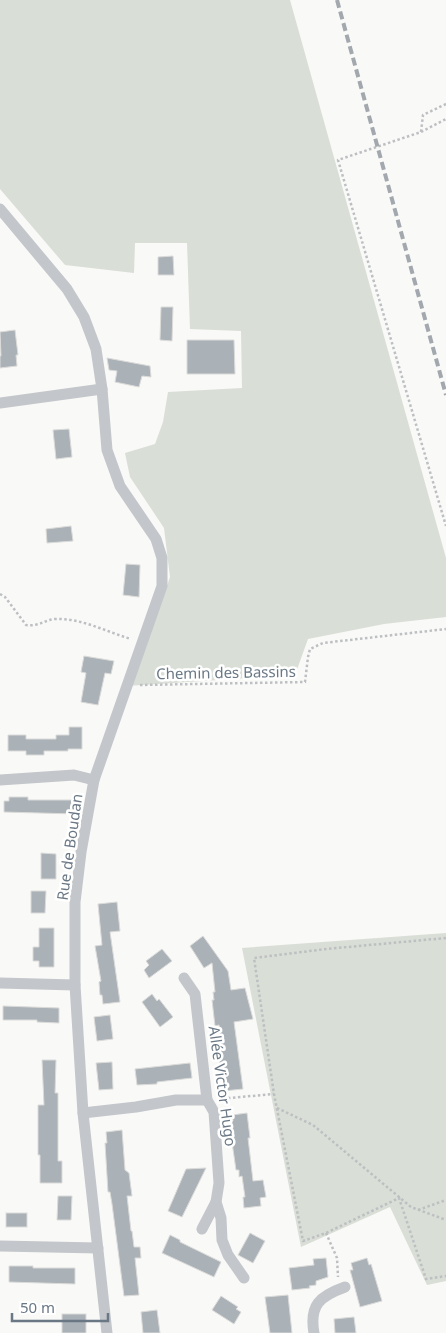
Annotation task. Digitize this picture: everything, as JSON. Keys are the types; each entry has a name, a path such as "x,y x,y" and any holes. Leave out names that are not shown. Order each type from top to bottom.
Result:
{"street":[{"name":"Rue de Boudan","path":"0,209 67,290 84,317 96,349 102,389 106,450 120,486 156,539 162,558 162,586 94,780 81,852 75,902 75,985 83,1113 107,1333"},
{"path":"0,403 102,389"},
{"path":"0,780 74,775 94,780"},
{"name":"Allée Victor Hugo","path":"184,978 195,994 207,1100 214,1112 219,1183 216,1202 202,1229"},
{"path":"0,983 75,985"},
{"path":"83,1113 176,1100 207,1100"},
{"name":"Allée Victor Hugo","path":"216,1202 221,1218 222,1240 228,1255 244,1278"},
{"path":"0,1246 98,1248"},
{"path":"314,1333 312,1321 316,1304 329,1293 342,1288"}],"path":[{"path":"421,132 423,115 446,104"},
{"path":"446,119 421,132 338,160 446,526"},
{"path":"0,594 5,597 26,625 36,626 52,618 68,619 141,643"},
{"name":"Chemin des Bassins","path":"126,685 305,682 310,649 324,643 446,629"},
{"path":"399,1198 303,1242 274,1094 254,958 446,938"},
{"path":"207,1100 274,1094"},
{"path":"277,1108 314,1125 399,1198 417,1211 446,1220"},
{"path":"399,1198 426,1279 446,1276"},
{"path":"417,1211 446,1200"},
{"path":"326,1233 337,1258 342,1288"}],"shaded area":[{"path":"0,0 290,0 446,558 446,617 384,624 308,639 295,675 127,686 170,577 164,528 130,477 125,453 155,444 163,422 168,392 242,388 241,331 190,329 187,243 135,243 134,273 65,265 0,189"},
{"path":"446,933 446,1281 427,1285 390,1207 301,1247 242,948"}],"building":[{"path":"173,256 174,275 158,275 158,257"},
{"path":"161,307 173,307 172,341 160,340"},
{"path":"15,330 18,355 16,355 17,366 0,368 0,332"},
{"path":"187,340 234,340 235,374 187,374"},
{"path":"107,358 150,366 151,377 142,376 139,387 115,382 117,371 109,370"},
{"path":"69,429 72,457 56,459 53,430"},
{"path":"71,526 73,541 47,543 46,529"},
{"path":"126,564 140,565 139,597 123,595"},
{"path":"84,656 114,661 111,674 105,673 98,705 81,702 86,673 81,672"},
{"path":"69,727 82,727 82,749 44,751 44,755 26,755 26,751 8,751 8,735 26,735 26,739 56,739 56,735 69,735"},
{"path":"9,797 28,797 28,800 80,800 76,814 4,812 4,801 9,801"},
{"path":"41,853 56,854 56,879 41,879"},
{"path":"31,891 46,891 45,913 31,913"},
{"path":"117,902 120,931 110,932 120,1002 103,1004 102,995 100,995 99,982 101,981 95,946 102,945 98,904"},
{"path":"39,928 54,928 54,967 39,967 39,961 33,961 33,947 39,947"},
{"path":"203,936 228,971 231,990 245,988 253,1019 234,1022 243,1089 223,1091 218,1048 221,1047 219,1025 215,1026 212,1000 214,1000 213,992 215,992 212,963 204,968 190,946"},
{"path":"162,949 172,961 149,978 144,970 149,965 146,961"},
{"path":"152,994 157,1001 159,999 173,1017 160,1027 142,1002"},
{"path":"3,1006 59,1008 59,1023 37,1022 37,1020 3,1020"},
{"path":"110,1015 113,1039 97,1041 94,1017"},
{"path":"42,1060 56,1060 55,1093 58,1093 58,1161 62,1161 62,1183 40,1183 38,1105 44,1105"},
{"path":"112,1062 113,1089 99,1090 96,1063"},
{"path":"190,1063 192,1078 157,1082 157,1084 137,1085 135,1069"},
{"path":"247,1113 253,1181 263,1180 266,1197 260,1198 261,1206 244,1208 243,1197 245,1197 242,1176 239,1177 239,1170 236,1170 230,1128 232,1128 232,1115"},
{"path":"122,1130 125,1170 129,1173 132,1196 127,1196 131,1231 134,1247 140,1247 141,1258 135,1258 139,1295 124,1296 112,1204 110,1192 108,1192 105,1143 107,1143 106,1132"},
{"path":"206,1168 182,1217 168,1211 186,1169"},
{"path":"58,1196 72,1196 71,1220 57,1220"},
{"path":"6,1213 27,1213 27,1227 6,1227"},
{"path":"250,1233 265,1241 253,1263 238,1255"},
{"path":"170,1235 180,1240 180,1242 221,1262 214,1277 162,1253"},
{"path":"326,1258 328,1277 316,1281 316,1285 309,1286 310,1288 292,1290 289,1268 314,1265 313,1259"},
{"path":"367,1258 369,1265 371,1264 382,1301 360,1307 350,1270 353,1270 351,1263"},
{"path":"9,1266 75,1268 75,1284 9,1282"},
{"path":"288,1295 292,1333 270,1333 265,1297"},
{"path":"221,1296 238,1307 236,1309 241,1312 234,1324 212,1310"},
{"path":"157,1310 160,1333 143,1333 141,1312"},
{"path":"62,1314 86,1314 86,1333 62,1333"},
{"path":"354,1317 356,1333 335,1333 334,1319"}],"railway":[{"path":"337,0 446,395"}]}
